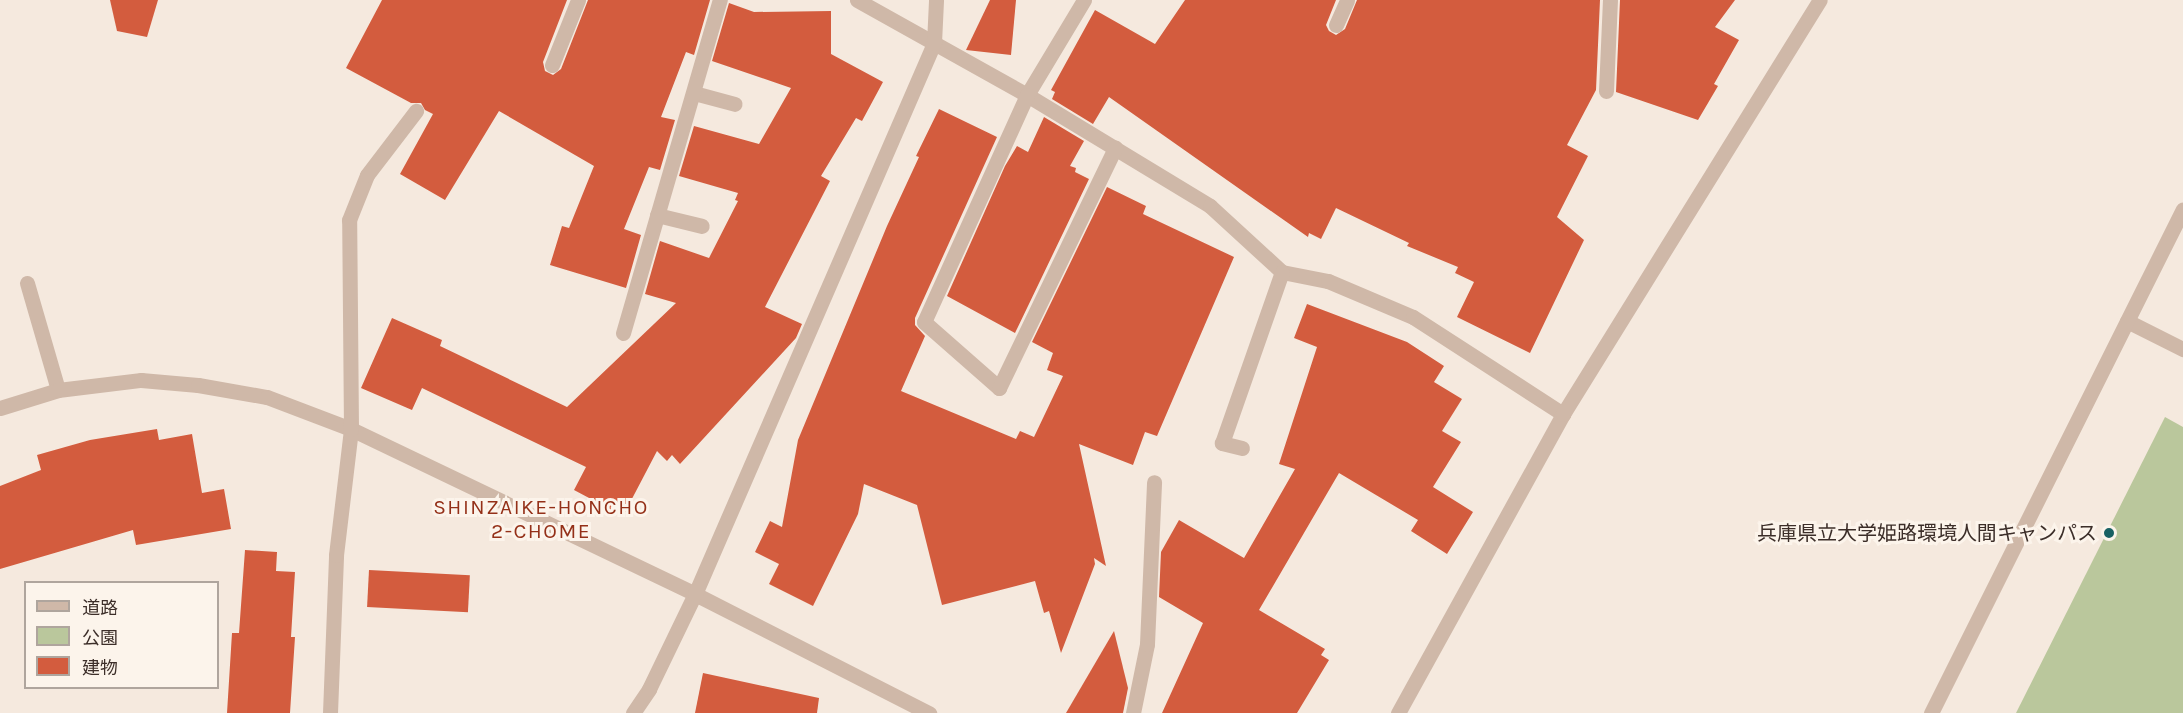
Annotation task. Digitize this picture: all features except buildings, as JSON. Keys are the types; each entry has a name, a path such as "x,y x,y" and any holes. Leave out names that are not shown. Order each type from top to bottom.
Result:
{"street":[{"path":"552,64 578,0"},
{"path":"623,333 720,0"},
{"path":"857,0 1027,95 1210,206 1282,272 1328,281 1413,317 1563,414"},
{"path":"633,713 649,689 695,594 934,43 936,0"},
{"path":"1084,0 1027,95 924,322 999,388 1115,148"},
{"path":"1336,25 1347,0"},
{"path":"1606,91 1610,0"},
{"path":"1398,713 1563,414 1820,0"},
{"path":"693,93 735,104"},
{"path":"330,713 336,555 351,429 349,220 367,175 416,111"},
{"path":"1931,713 2183,209"},
{"path":"657,215 702,226"},
{"path":"1242,448 1222,443 1282,272"},
{"path":"27,283 58,390"},
{"path":"2127,321 2183,349"},
{"path":"0,408 58,390 141,380 198,385 267,397 351,429 695,594 929,713"},
{"path":"1133,713 1147,644 1154,482"}],"green space":[{"path":"2165,417 2183,427 2183,713 2016,713"}],"place":[{"name":"兵庫県立大学姫路環境人間キャンパス","path":"2109,533"}],"district":[{"name":"SHINZAIKE-HONCHO 2-CHOME","path":"541,519"}]}
